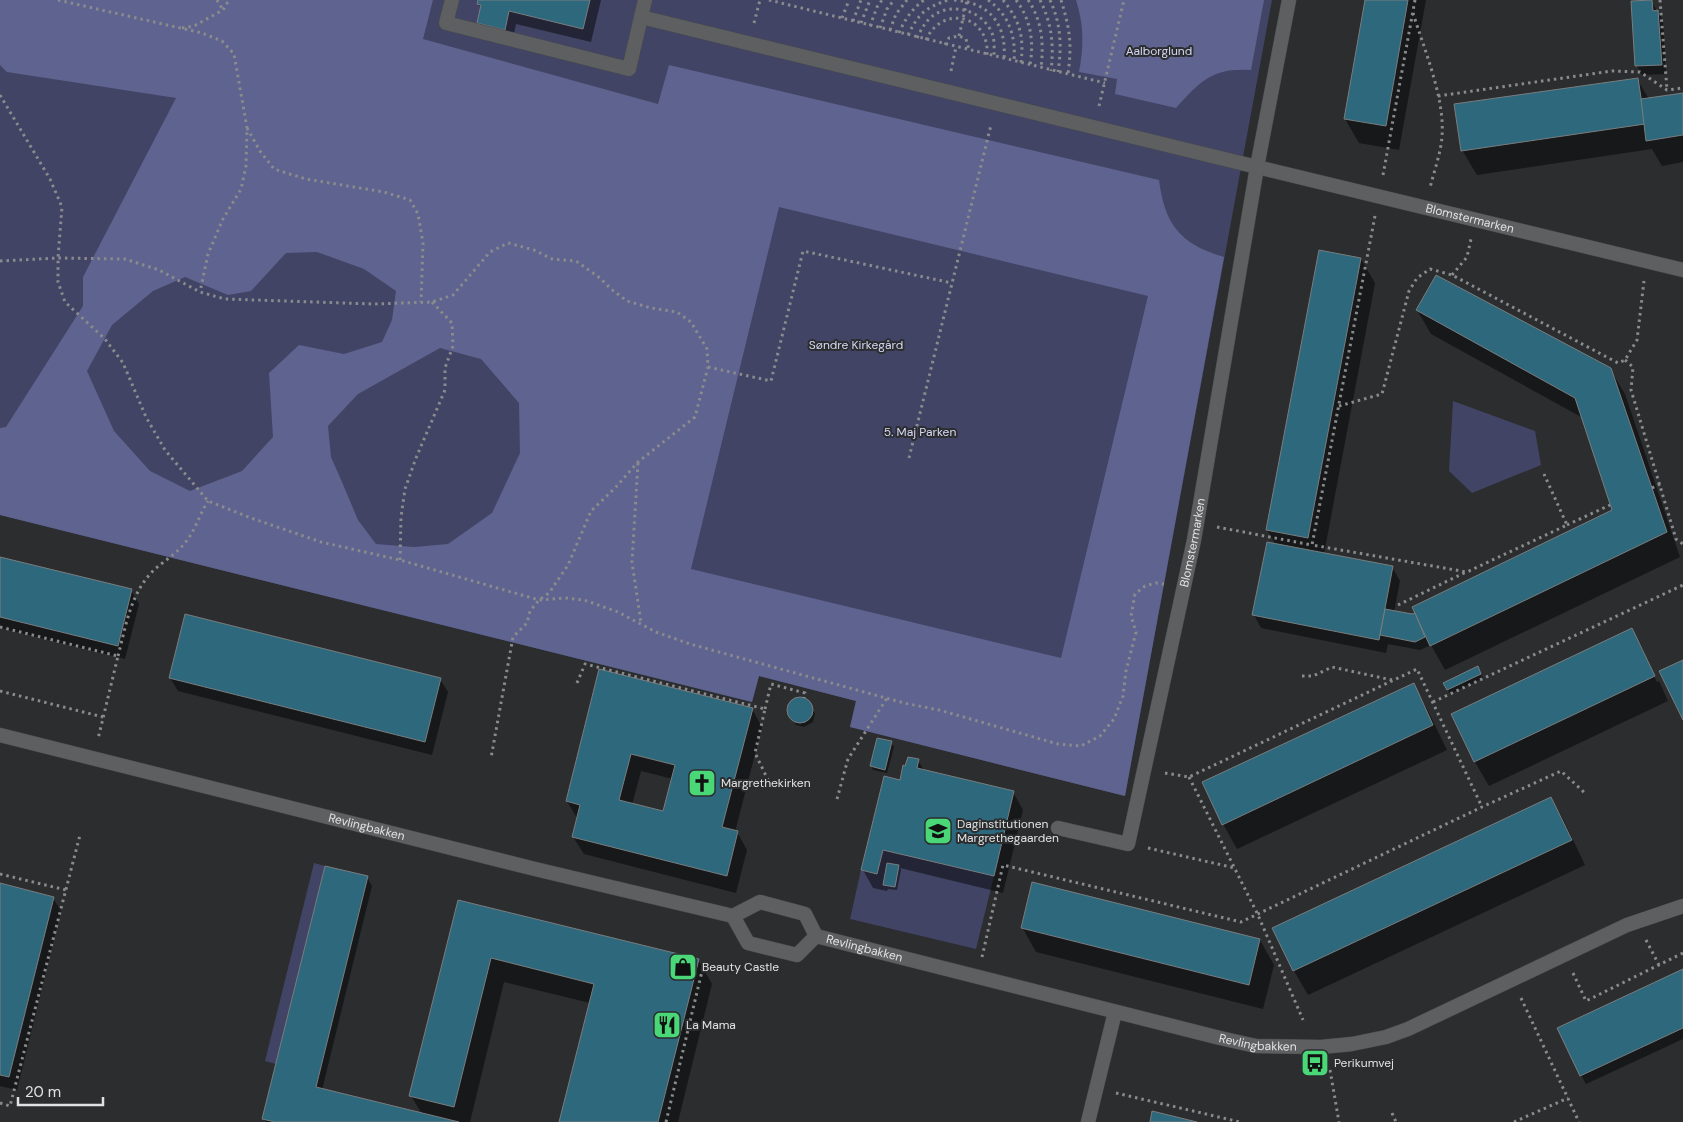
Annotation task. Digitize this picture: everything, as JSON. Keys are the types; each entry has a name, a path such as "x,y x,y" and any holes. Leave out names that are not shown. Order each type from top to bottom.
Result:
{"street":[{"path":"452,0 446,23 629,69 645,0"},
{"name":"Blomstermarken","path":"1128,844 1197,523 1257,167 1289,0"},
{"path":"641,17 1257,167"},
{"name":"Blomstermarken","path":"1257,167 1683,270"},
{"name":"Revlingbakken","path":"0,735 535,869 733,916 760,902 805,914 816,936 1256,1046 1290,1047 1352,1044 1386,1037 1408,1029 1637,921 1683,906"},
{"path":"1058,828 1128,844"},
{"name":"Revlingbakken","path":"733,916 748,943 797,955 816,936"},
{"path":"1088,1122 1114,1012"}],"path":[{"path":"58,0 202,33 222,41 234,54 247,128 246,166 241,189 223,219 208,254 200,292"},
{"path":"217,0 223,10"},
{"path":"179,28 194,26 223,10 229,0"},
{"path":"769,0 1105,83"},
{"path":"842,18 849,0"},
{"path":"852,21 861,0"},
{"path":"861,23 870,0"},
{"path":"870,26 877,7 882,0"},
{"path":"880,28 887,9 894,0"},
{"path":"890,30 896,14 907,0"},
{"path":"899,33 905,19 924,0"},
{"path":"908,35 917,18 931,6 948,0"},
{"path":"954,0 968,0 990,12 998,22 1003,34 1005,46 1004,59"},
{"path":"959,36 968,0"},
{"path":"988,0 1006,18 1012,31 1015,46 1014,61"},
{"path":"1003,0 1013,12 1020,28 1023,46 1021,63"},
{"path":"1016,0 1028,21 1032,36 1030,65"},
{"path":"1028,0 1038,18 1042,34 1041,68"},
{"path":"1040,0 1047,14 1052,33 1051,71"},
{"path":"1050,0 1060,31 1062,52 1058,72"},
{"path":"1061,0 1069,24 1071,49 1068,74"},
{"path":"1101,98 1124,0"},
{"path":"1379,196 1415,0"},
{"path":"1660,0 1667,90"},
{"path":"917,38 922,26 931,17 953,9 965,10 976,15 992,33 994,56"},
{"path":"1413,12 1438,96 1442,116 1442,138 1425,208"},
{"path":"926,40 935,26 944,20 963,19 972,22 981,30 985,38 986,54"},
{"path":"945,45 949,38 959,36 966,39 969,50"},
{"path":"953,61 956,47"},
{"path":"1438,96 1612,71 1640,72 1667,90 1683,88"},
{"path":"0,95 50,179 62,207 58,282 65,302 106,339 123,363 146,417 165,450 208,501 250,518 321,542 400,560 539,600 564,598 584,600 618,612 656,632 690,644 886,698 939,710 1058,744 1081,746 1100,736 1114,719 1123,696 1126,671 1136,632 1131,616 1135,594 1145,586 1156,583 1184,588"},
{"path":"910,458 996,102"},
{"path":"247,128 260,151 274,169 306,179 384,192 410,200 418,214 423,244 421,302"},
{"path":"1452,275 1467,257 1476,220"},
{"path":"1312,545 1372,234"},
{"path":"0,261 58,258 125,259 159,270 200,292 225,299 374,304 432,302 453,294 490,252 508,244 534,250 552,259 576,262 600,278 627,301 651,308 677,312 691,322 707,349 708,367 695,417 638,462 615,488 590,511 568,565 549,593 539,600 530,612 527,623 513,637 491,758"},
{"path":"708,367 771,381 803,251 952,283"},
{"path":"1339,406 1382,394 1409,291 1417,278 1430,270 1452,275 1618,364 1625,360 1637,340 1646,260"},
{"path":"400,560 401,516 405,489 445,390 445,368 453,346 452,323 432,302"},
{"path":"1625,360 1633,367 1631,390 1676,539 1683,544"},
{"path":"638,462 632,562 641,624"},
{"path":"1544,474 1567,525"},
{"path":"1652,488 1660,484"},
{"path":"93,758 132,602 152,573 183,546 193,533 208,501"},
{"path":"1398,605 1610,505"},
{"path":"1197,523 1467,572"},
{"path":"1433,702 1683,585"},
{"path":"0,627 118,656"},
{"path":"577,683 585,664 765,709"},
{"path":"1302,676 1313,676 1332,667 1392,680"},
{"path":"1145,770 1189,777 1418,669 1482,807"},
{"path":"768,780 755,753 771,684 805,693 804,698"},
{"path":"0,691 103,717"},
{"path":"837,798 848,759 886,698"},
{"path":"977,977 1003,865 1241,922 1561,771 1586,794"},
{"path":"1189,777 1236,868 1303,1020"},
{"path":"0,1104 10,1106 80,835"},
{"path":"1128,844 1236,868"},
{"path":"0,874 66,890"},
{"path":"1637,921 1659,965"},
{"path":"1563,955 1586,1001 1683,953"},
{"path":"666,1122 703,967"},
{"path":"1512,980 1579,1122"},
{"path":"1330,1070 1339,1122"},
{"path":"1096,1088 1240,1122"},
{"path":"1514,1122 1568,1098"},
{"path":"1392,1113 1396,1122"}],"green space":[{"name":"Søndre Kirkegård","path":"0,0 1272,0 1125,796 850,727 856,701 759,676 752,702 0,515"},
{"path":"0,0 433,0 423,39 658,104 669,65 1159,180 1166,209 1177,230 1196,246 1224,257 1125,796 850,727 856,701 759,676 752,702 0,515 0,428 6,427 83,306 83,277 176,98 7,72 0,65","holes":["779,207 1148,296 1061,658 691,569","317,252 364,269 396,291 392,320 382,342 344,354 299,345 269,373 273,437 242,471 190,491 150,471 114,431 87,371 112,325 153,291 185,277 228,295 251,291 286,253","440,348 481,359 519,403 520,453 492,513 448,544 414,547 376,544 358,520 331,457 328,426 358,394"]},
{"name":"Aalborglund","path":"1076,0 1264,0 1251,70 1226,71 1208,78 1193,90 1176,108 1115,94 1117,79 1079,72 1082,36 1081,18"},
{"path":"1453,401 1535,431 1541,465 1472,493 1449,471"},
{"path":"883,850 994,876 976,949 850,919 861,870 877,874"},
{"path":"314,863 325,866 276,1064 265,1061"}],"building":[{"path":"478,0 590,0 583,29 509,11 505,30 477,23 481,5 477,4"},
{"path":"1365,0 1408,0 1386,126 1344,119"},
{"path":"1652,0 1653,11 1658,10 1662,65 1635,66 1631,1"},
{"path":"1638,78 1645,124 1461,151 1454,104"},
{"path":"1683,93 1683,135 1646,141 1641,99"},
{"path":"1319,250 1361,258 1308,538 1266,530"},
{"path":"1436,275 1611,368 1667,532 1430,646 1412,607 1612,510 1575,398 1416,310"},
{"path":"1267,542 1393,566 1379,640 1252,615"},
{"path":"0,557 132,589 118,646 0,617"},
{"path":"1385,609 1415,613 1425,637 1415,642 1380,635"},
{"path":"185,614 441,678 425,742 169,678"},
{"path":"1632,628 1655,676 1474,762 1451,714"},
{"path":"1683,660 1683,720 1659,671"},
{"path":"1478,666 1481,674 1447,690 1443,683"},
{"name":"Margrethekirken","path":"599,669 753,708 722,827 738,831 727,876 572,837 580,805 566,801","holes":["631,754 675,765 663,811 619,800"]},
{"path":"1414,683 1433,725 1222,825 1202,782"},
{"path":"800,697 809,701 813,710 809,719 800,723 791,719 787,710 791,701"},
{"path":"877,738 892,741 885,770 870,766"},
{"path":"908,757 919,759 917,768 1014,791 994,876 883,850 877,874 861,870 884,776 900,780 903,765 905,766"},
{"path":"1551,797 1572,840 1293,971 1272,928"},
{"path":"887,863 899,865 895,887 883,885"},
{"path":"325,866 368,876 316,1087 459,1122 275,1122 262,1119"},
{"path":"1032,882 1260,939 1249,985 1021,928"},
{"path":"0,883 54,897 9,1077 0,1075"},
{"path":"458,900 699,959 658,1122 559,1122 594,984 491,958 454,1107 409,1096"},
{"path":"1683,969 1683,1028 1580,1076 1557,1028"},
{"path":"1152,1111 1197,1122 1150,1122"}],"place":[{"name":"Margrethekirken","path":"702,783"},
{"name":"Daginstitutionen Margrethegaarden","path":"938,831"},
{"name":"Beauty Castle","path":"683,967"},
{"name":"La Mama","path":"667,1025"},
{"name":"Perikumvej","path":"1315,1063"}],"park label":[{"name":"5. Maj Parken","path":"920,432"}]}
